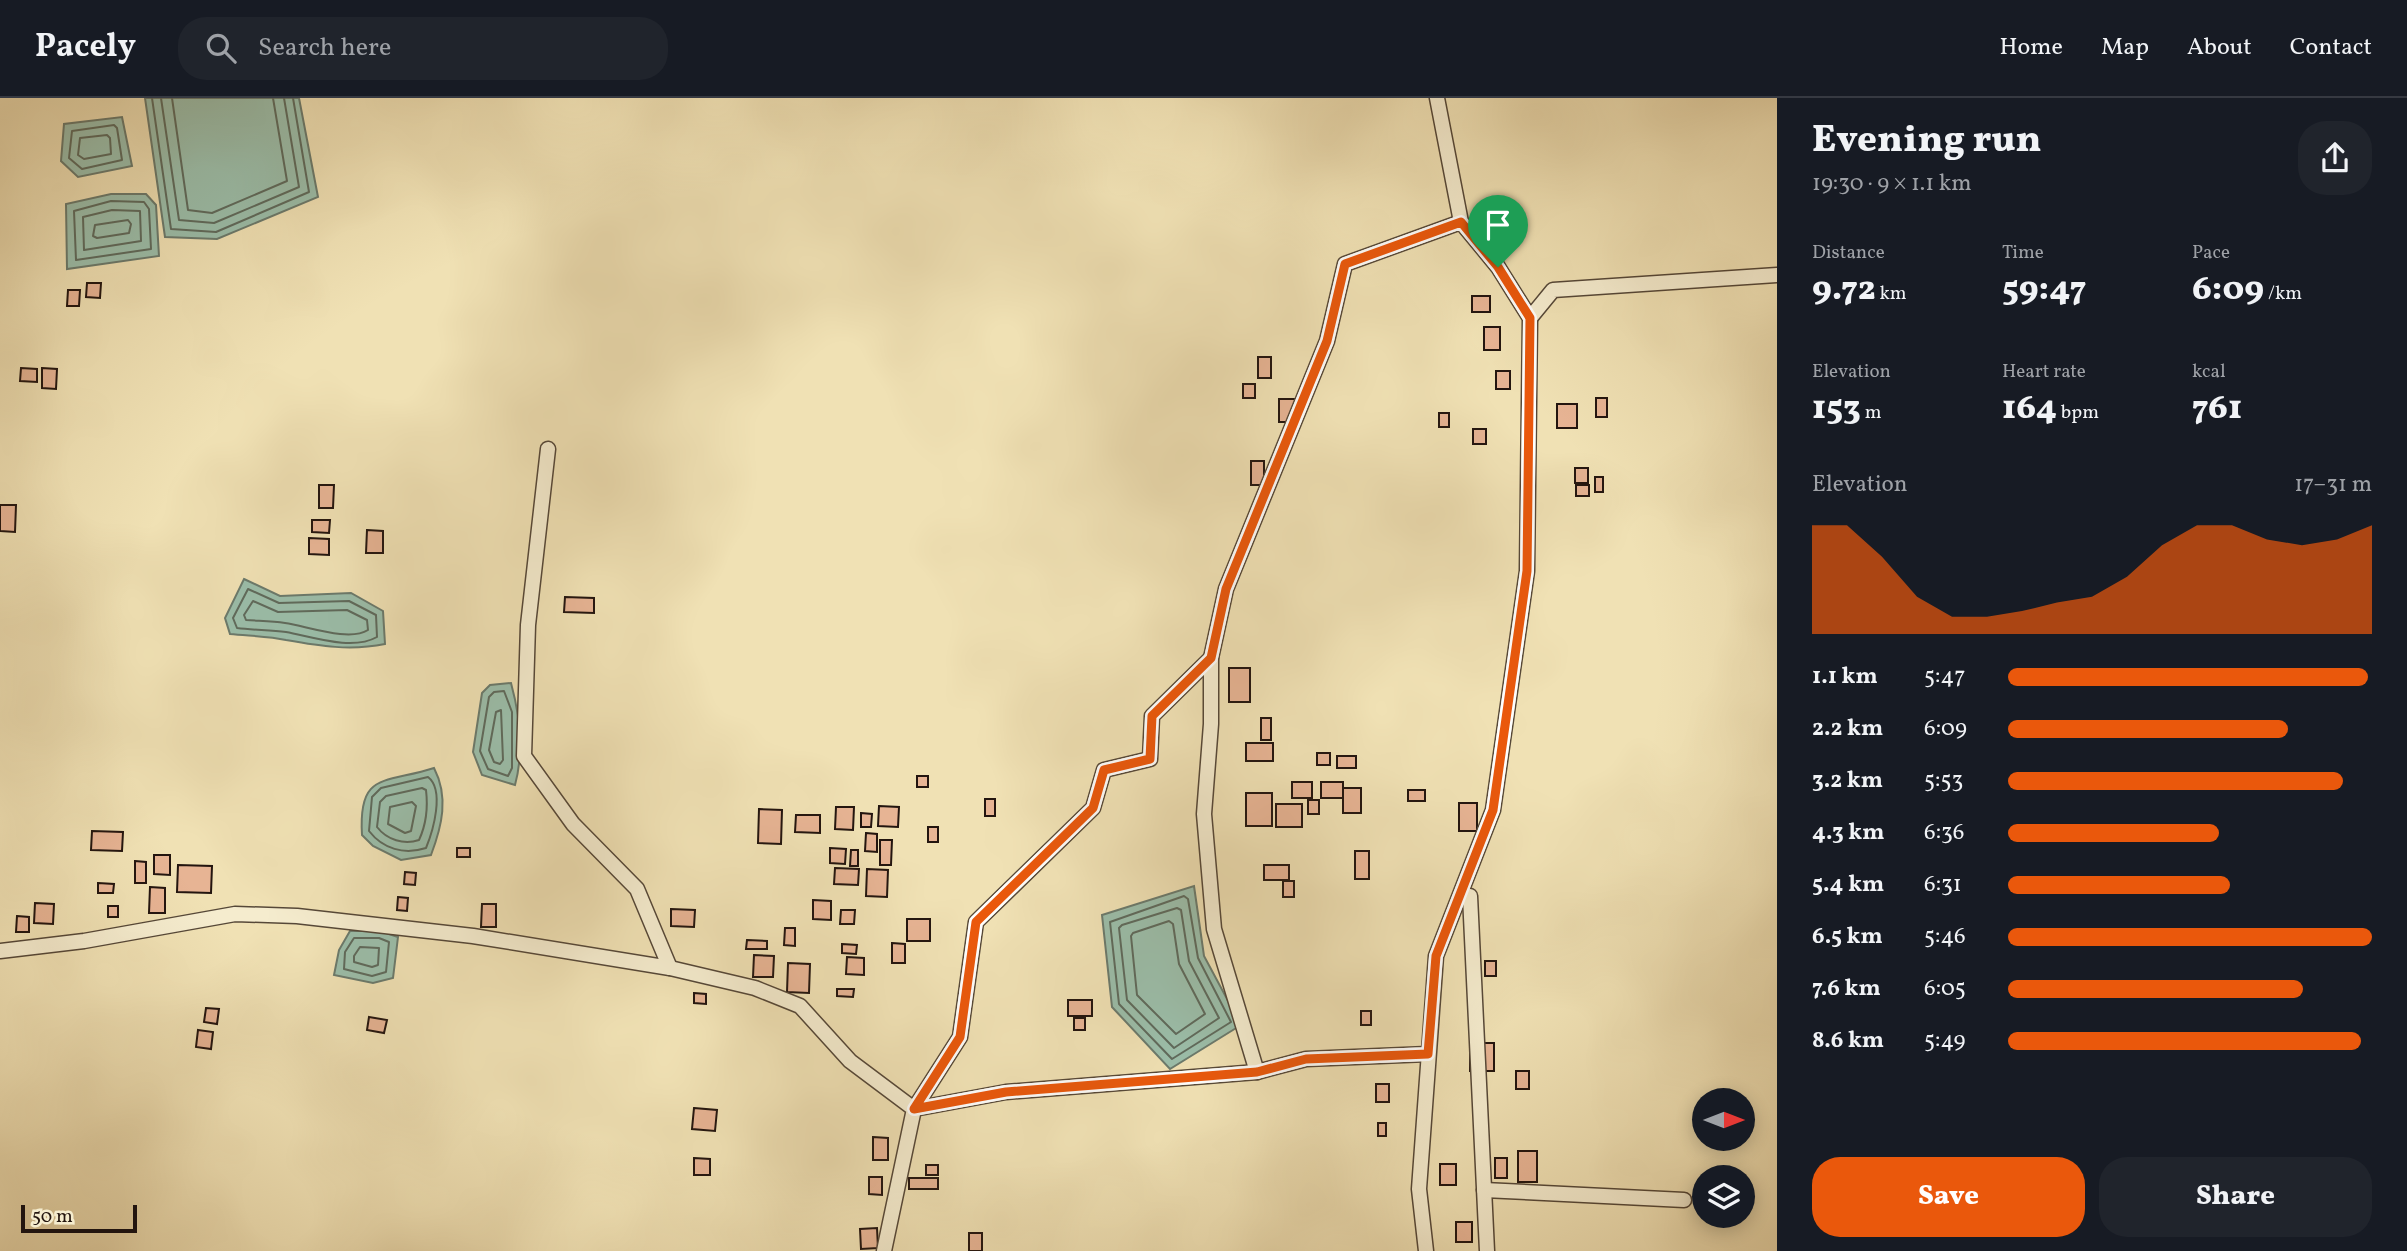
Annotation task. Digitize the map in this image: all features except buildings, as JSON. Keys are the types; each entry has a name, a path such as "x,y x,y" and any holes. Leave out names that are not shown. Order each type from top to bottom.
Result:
{"street":[{"path":"1426,1251 1419,1189 1436,956 1493,810 1527,571 1530,318 1498,267 1461,222 1437,98"},
{"path":"1257,1072 1214,929 1204,814 1211,658 1226,589 1327,341 1345,264 1461,222"},
{"path":"1530,318 1553,290 1777,275"},
{"path":"548,449 528,625 524,756 573,824 636,889 670,968"},
{"path":"884,1251 914,1109 960,1037 976,922 1093,808 1104,770 1150,759 1152,716 1211,658"},
{"path":"1470,896 1487,1251"},
{"path":"0,951 84,941 235,914 285,916 473,936 670,968 755,988 800,1006 850,1062 914,1109 1006,1092 1257,1072 1306,1059 1428,1054"},
{"path":"1484,1190 1684,1200"}],"water":[{"path":"145,98 299,98 318,197 217,239 165,237"},
{"path":"122,117 132,166 78,177 61,161 64,124"},
{"path":"111,194 146,194 156,205 159,256 67,269 66,204"},
{"path":"244,579 280,596 351,593 383,611 385,644 335,647 230,634 225,618"},
{"path":"511,683 520,734 515,785 482,775 473,752 482,693 490,685"},
{"path":"434,768 443,801 431,855 401,860 373,846 362,835 362,814 370,790 389,779"},
{"path":"1194,886 1204,956 1241,1025 1170,1069 1112,1007 1102,915"},
{"path":"350,931 380,931 398,937 393,978 373,983 334,975 339,950"}],"route":[{"path":"1461,222 1498,267 1530,318 1527,571 1493,810 1436,956 1428,1054 1306,1059 1257,1072 1006,1092 914,1109 960,1037 976,922 1093,808 1104,770 1150,759 1152,716 1211,658 1226,589 1327,341 1345,264 1461,222"}]}
